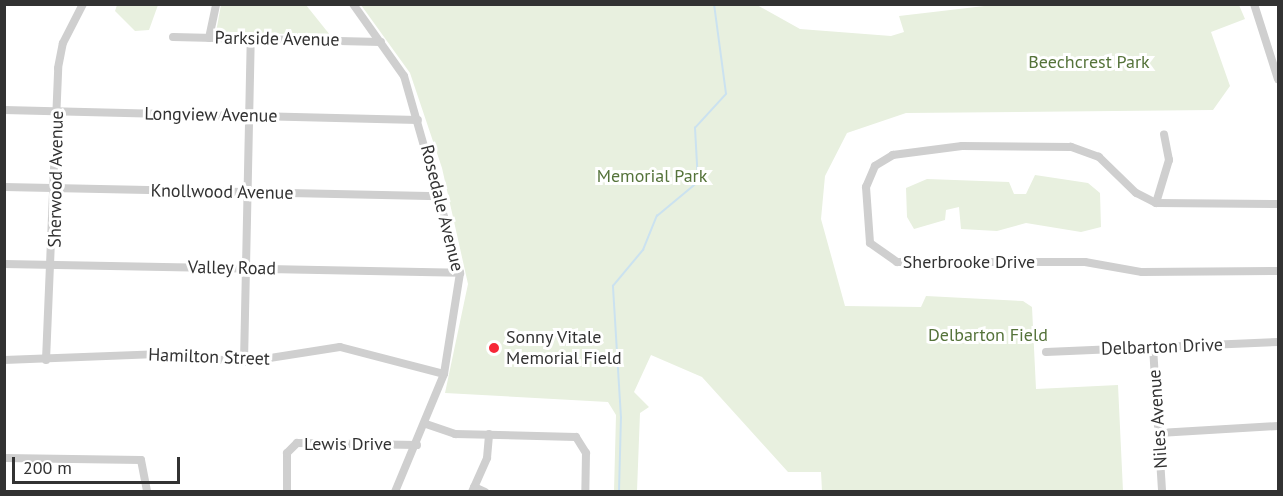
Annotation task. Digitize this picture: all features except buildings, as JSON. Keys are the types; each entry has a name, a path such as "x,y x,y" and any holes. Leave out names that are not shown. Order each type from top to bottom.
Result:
{"street":[{"name":"Sherwood Avenue","path":"46,360 54,264 60,53 83,4"},
{"path":"209,38 216,4"},
{"name":"Rosedale Avenue","path":"353,4 400,69 441,196 460,273 460,295 444,374 426,424 395,492"},
{"path":"1254,4 1278,79"},
{"name":"Parkside Avenue","path":"173,37 381,42"},
{"path":"244,362 251,39"},
{"name":"Longview Avenue","path":"4,110 418,120"},
{"path":"1164,135 1169,160 1156,203 1278,204"},
{"name":"Sherbrooke Drive","path":"1156,203 1136,193 1099,157 1071,147 963,146 894,155 874,166 866,187 870,243 897,262 1085,262 1142,272 1278,271"},
{"name":"Knollwood Avenue","path":"4,187 441,196"},
{"name":"Valley Road","path":"4,264 460,273"},
{"name":"Delbarton Drive","path":"1046,352 1278,342"},
{"name":"Hamilton Street","path":"4,360 157,354 244,362 340,347 444,374"},
{"name":"Niles Avenue","path":"1153,347 1162,492"},
{"path":"426,424 455,434 576,437 586,453 585,492"},
{"path":"1159,434 1278,426"},
{"path":"485,492 473,489 487,458 489,434"},
{"name":"Lewis Drive","path":"286,492 287,453 297,443 417,445"},
{"path":"4,458 143,461 147,492"}],"green space":[{"path":"117,4 158,5 149,30 135,31 115,11"},
{"path":"221,5 306,5 330,35 216,32"},
{"name":"Memorial Park","path":"361,5 757,5 800,29 891,36 904,32 899,16 993,5 1239,5 1245,19 1211,32 1230,86 1213,110 906,113 847,133 825,176 821,219 845,306 921,307 926,296 1023,301 1032,307 1036,389 1118,385 1123,491 822,491 821,472 788,472 702,377 651,355 634,392 649,407 640,413 637,491 614,491 616,415 608,402 445,393 468,284 442,168 410,73"},
{"path":"1035,175 1088,183 1100,193 1101,227 1081,232 1026,223 997,231 961,229 959,207 946,210 945,220 914,229 907,217 906,188 927,179 1009,182 1014,194 1026,194"}],"waterway":[{"path":"619,492 621,418 613,286 643,250 657,216 698,182 695,128 726,94 714,4"}],"place":[{"name":"Sonny Vitale Memorial Field","path":"494,348"}],"park label":[{"name":"Beechcrest Park","path":"1089,62"},
{"name":"Delbarton Field","path":"988,335"}]}
